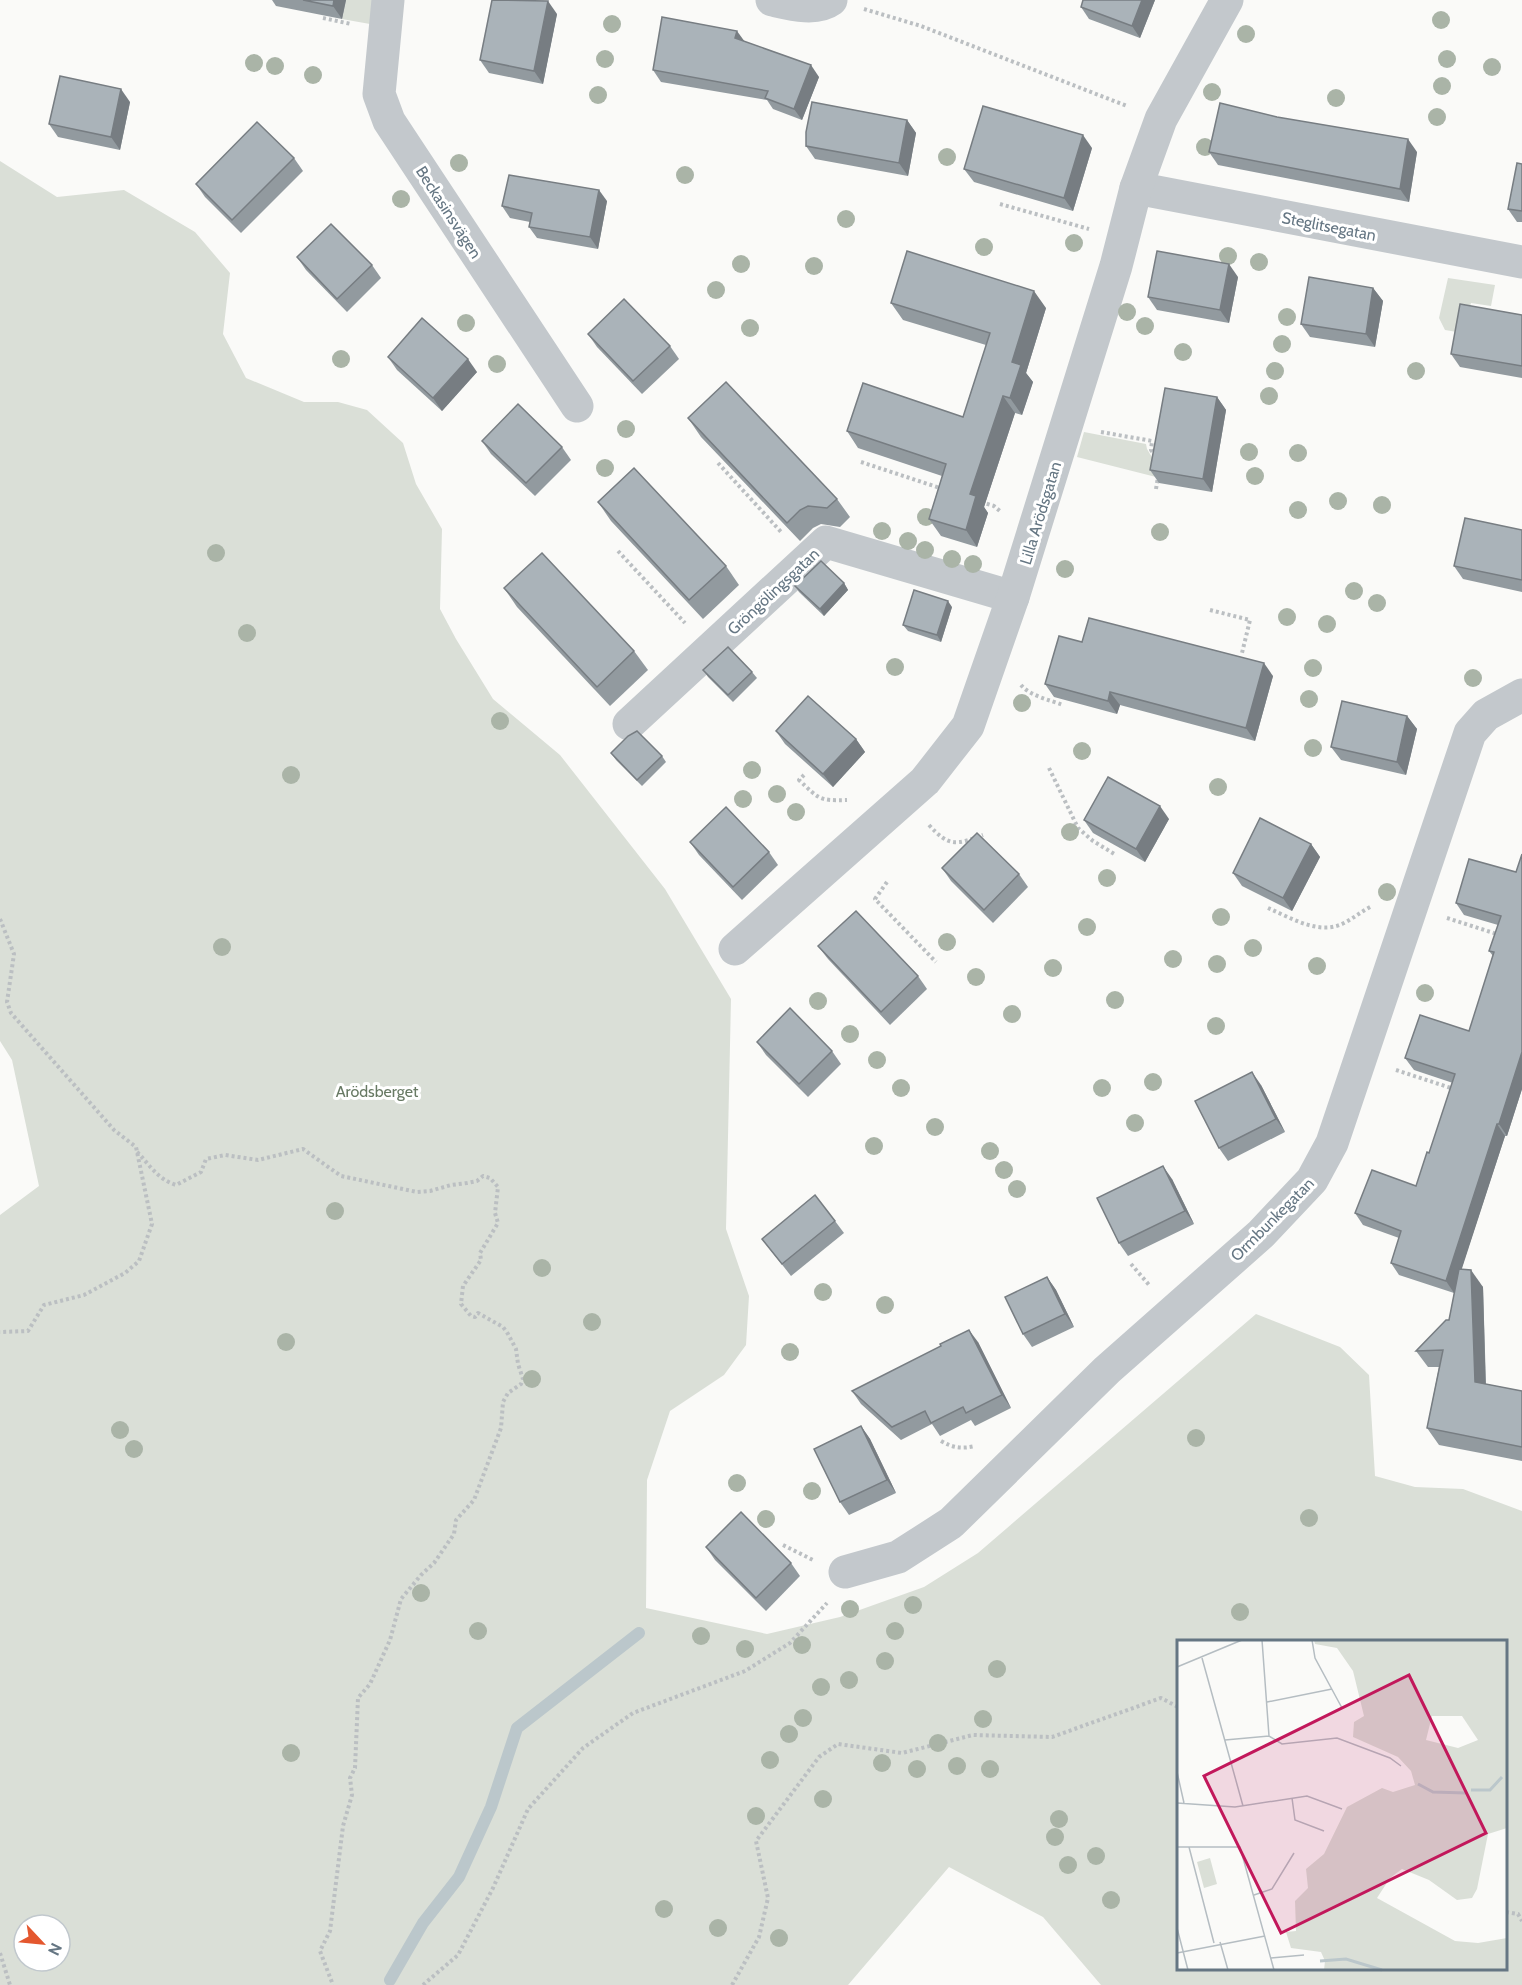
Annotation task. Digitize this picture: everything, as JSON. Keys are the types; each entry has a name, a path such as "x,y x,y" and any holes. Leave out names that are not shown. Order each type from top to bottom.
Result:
{"street":[{"name":"Beckasinsvägen","path":"388,0 379,94 389,121 577,406"},
{"path":"772,0 809,6 844,4"},
{"name":"Lilla Arödsgatan","path":"735,949 925,781 968,726 1031,541 1136,188 1161,119 1227,0"},
{"name":"Steglitsegatan","path":"1136,188 1522,262"},
{"name":"Gröngölingsgatan","path":"629,724 826,542 1013,597"},
{"name":"Ormbunkegatan","path":"845,1572 898,1557 951,1523 1107,1370 1261,1234 1312,1180 1332,1143 1470,733 1486,715 1522,695"}],"path":[{"path":"844,4 943,34 1161,119"},
{"path":"1000,204 1123,238"},
{"path":"1066,426 1152,441 1151,450 1161,459"},
{"path":"861,462 950,491"},
{"path":"717,463 807,560"},
{"path":"1156,489 1159,469"},
{"path":"972,498 994,506 1031,541"},
{"path":"618,552 710,649"},
{"path":"1210,610 1250,620 1242,653"},
{"path":"1049,768 1078,828 1093,841 1116,855"},
{"path":"804,775 799,780 818,798 828,801 871,802 895,808 949,842 962,843 983,835"},
{"path":"886,882 875,898 936,962"},
{"path":"1268,908 1303,923 1331,928 1343,924 1376,904 1500,935"},
{"path":"0,919 14,954 7,1002 11,1013 114,1130 136,1147 152,1224 139,1261 125,1273 84,1295 44,1305 28,1331 0,1332"},
{"path":"1360,1059 1455,1089"},
{"path":"137,1152 164,1181 176,1185 201,1172 206,1159 225,1155 258,1160 303,1149 341,1176 391,1188 417,1192 430,1191 477,1181 483,1176 490,1178 498,1187 495,1213 498,1223 480,1252 481,1260 463,1286 461,1305 471,1316 476,1317 478,1314 503,1327 516,1348 523,1379 503,1402 501,1428 474,1500 456,1520 454,1534 434,1563 401,1599 390,1640 370,1684 358,1698 356,1768 350,1778 352,1795 343,1826 330,1931 320,1951 333,1985"},
{"path":"423,1985 458,1955 493,1888 528,1809 583,1748 633,1713 745,1671 790,1643 829,1601 845,1572"},
{"path":"732,1985 759,1937 768,1898 756,1841 819,1757 838,1744 902,1753 973,1735 1052,1737 1161,1698 1177,1706"},
{"path":"1507,1912 1518,1914 1522,1921"},
{"path":"0,1953 10,1985"}],"green space":[{"path":"346,0 384,0 381,26 342,19"},
{"name":"Arödsberget","path":"0,161 57,197 124,190 195,232 230,273 223,334 246,378 304,402 338,402 367,410 403,443 416,484 442,529 440,609 456,639 493,699 560,755 665,889 731,999 726,1229 749,1296 746,1345 724,1375 670,1411 647,1480 646,1608 767,1634 840,1617 924,1587 978,1553 1256,1314 1340,1347 1369,1375 1375,1476 1415,1487 1463,1489 1522,1511 1522,1985 1101,1985 1043,1917 949,1867 848,1985 0,1985 0,1215 39,1186 12,1060 0,1041"},
{"path":"1448,278 1495,285 1491,306 1471,303 1463,333 1445,330 1439,318"},
{"path":"1084,432 1146,444 1153,459 1156,477 1077,457"}],"building":[{"path":"303,0 334,0 333,6"},
{"path":"492,0 548,1 534,71 480,60"},
{"path":"1083,0 1142,0 1132,26 1081,7"},
{"path":"662,17 737,31 735,38 811,65 794,109 765,98 768,91 653,70"},
{"path":"60,76 121,89 111,137 49,124"},
{"path":"812,102 907,120 899,163 806,146 806,132"},
{"path":"1220,103 1277,117 1408,139 1400,189 1209,152"},
{"path":"983,106 1083,135 1064,198 964,169"},
{"path":"257,122 294,158 232,220 196,184"},
{"path":"1517,163 1522,164 1522,211 1508,209"},
{"path":"509,175 599,190 590,237 529,227 532,213 502,206"},
{"path":"331,224 372,265 337,299 297,257"},
{"path":"907,251 1034,291 1012,362 1021,365 1010,398 1003,396 970,494 976,496 966,530 929,519 946,464 847,431 863,383 963,417 990,333 891,303"},
{"path":"1157,251 1229,264 1220,310 1148,297"},
{"path":"1309,277 1373,288 1366,334 1301,324"},
{"path":"624,299 670,346 633,381 588,334"},
{"path":"1460,304 1522,315 1522,366 1451,354"},
{"path":"422,318 468,359 433,398 388,357"},
{"path":"726,382 837,499 827,508 808,506 800,510 787,523 688,418"},
{"path":"1165,388 1217,397 1203,479 1150,470"},
{"path":"518,404 562,447 526,483 482,441"},
{"path":"634,468 726,566 689,600 598,502"},
{"path":"1465,518 1522,530 1522,580 1454,566"},
{"path":"542,553 634,651 597,687 504,588"},
{"path":"821,561 844,583 820,609 795,586"},
{"path":"914,590 948,601 937,635 903,625"},
{"path":"1089,618 1264,663 1246,728 1110,692 1108,701 1045,684 1059,636 1082,642"},
{"path":"728,647 752,672 728,695 703,670"},
{"path":"808,696 856,739 823,774 776,731"},
{"path":"1342,701 1407,716 1397,762 1331,747"},
{"path":"637,731 662,756 637,780 611,753 628,736"},
{"path":"1108,777 1160,806 1136,849 1084,820"},
{"path":"726,807 769,852 733,887 690,842"},
{"path":"1260,818 1311,844 1283,898 1233,873"},
{"path":"977,833 1019,874 984,910 942,868"},
{"path":"1522,854 1522,1052 1446,1281 1391,1263 1401,1231 1355,1213 1372,1170 1416,1186 1455,1074 1405,1058 1420,1015 1469,1031 1494,952 1489,951 1501,916 1456,903 1469,859 1516,872"},
{"path":"856,911 918,976 881,1012 818,946"},
{"path":"790,1008 832,1051 799,1084 757,1042"},
{"path":"1252,1072 1276,1119 1219,1148 1195,1101"},
{"path":"1163,1166 1185,1211 1119,1243 1097,1198"},
{"path":"815,1195 835,1221 782,1264 762,1239"},
{"path":"1459,1269 1471,1270 1475,1382 1522,1391 1522,1447 1427,1428 1443,1350 1416,1351 1446,1320 1449,1320"},
{"path":"1047,1277 1065,1314 1023,1334 1005,1297"},
{"path":"969,1330 1002,1395 966,1413 963,1407 931,1423 925,1411 892,1427 852,1391 941,1346 940,1344"},
{"path":"861,1426 887,1480 840,1502 814,1449"},
{"path":"741,1512 791,1563 756,1598 706,1547"}],"waterway":[{"path":"390,1980 423,1923 459,1877 491,1807 517,1728 639,1633"}]}
